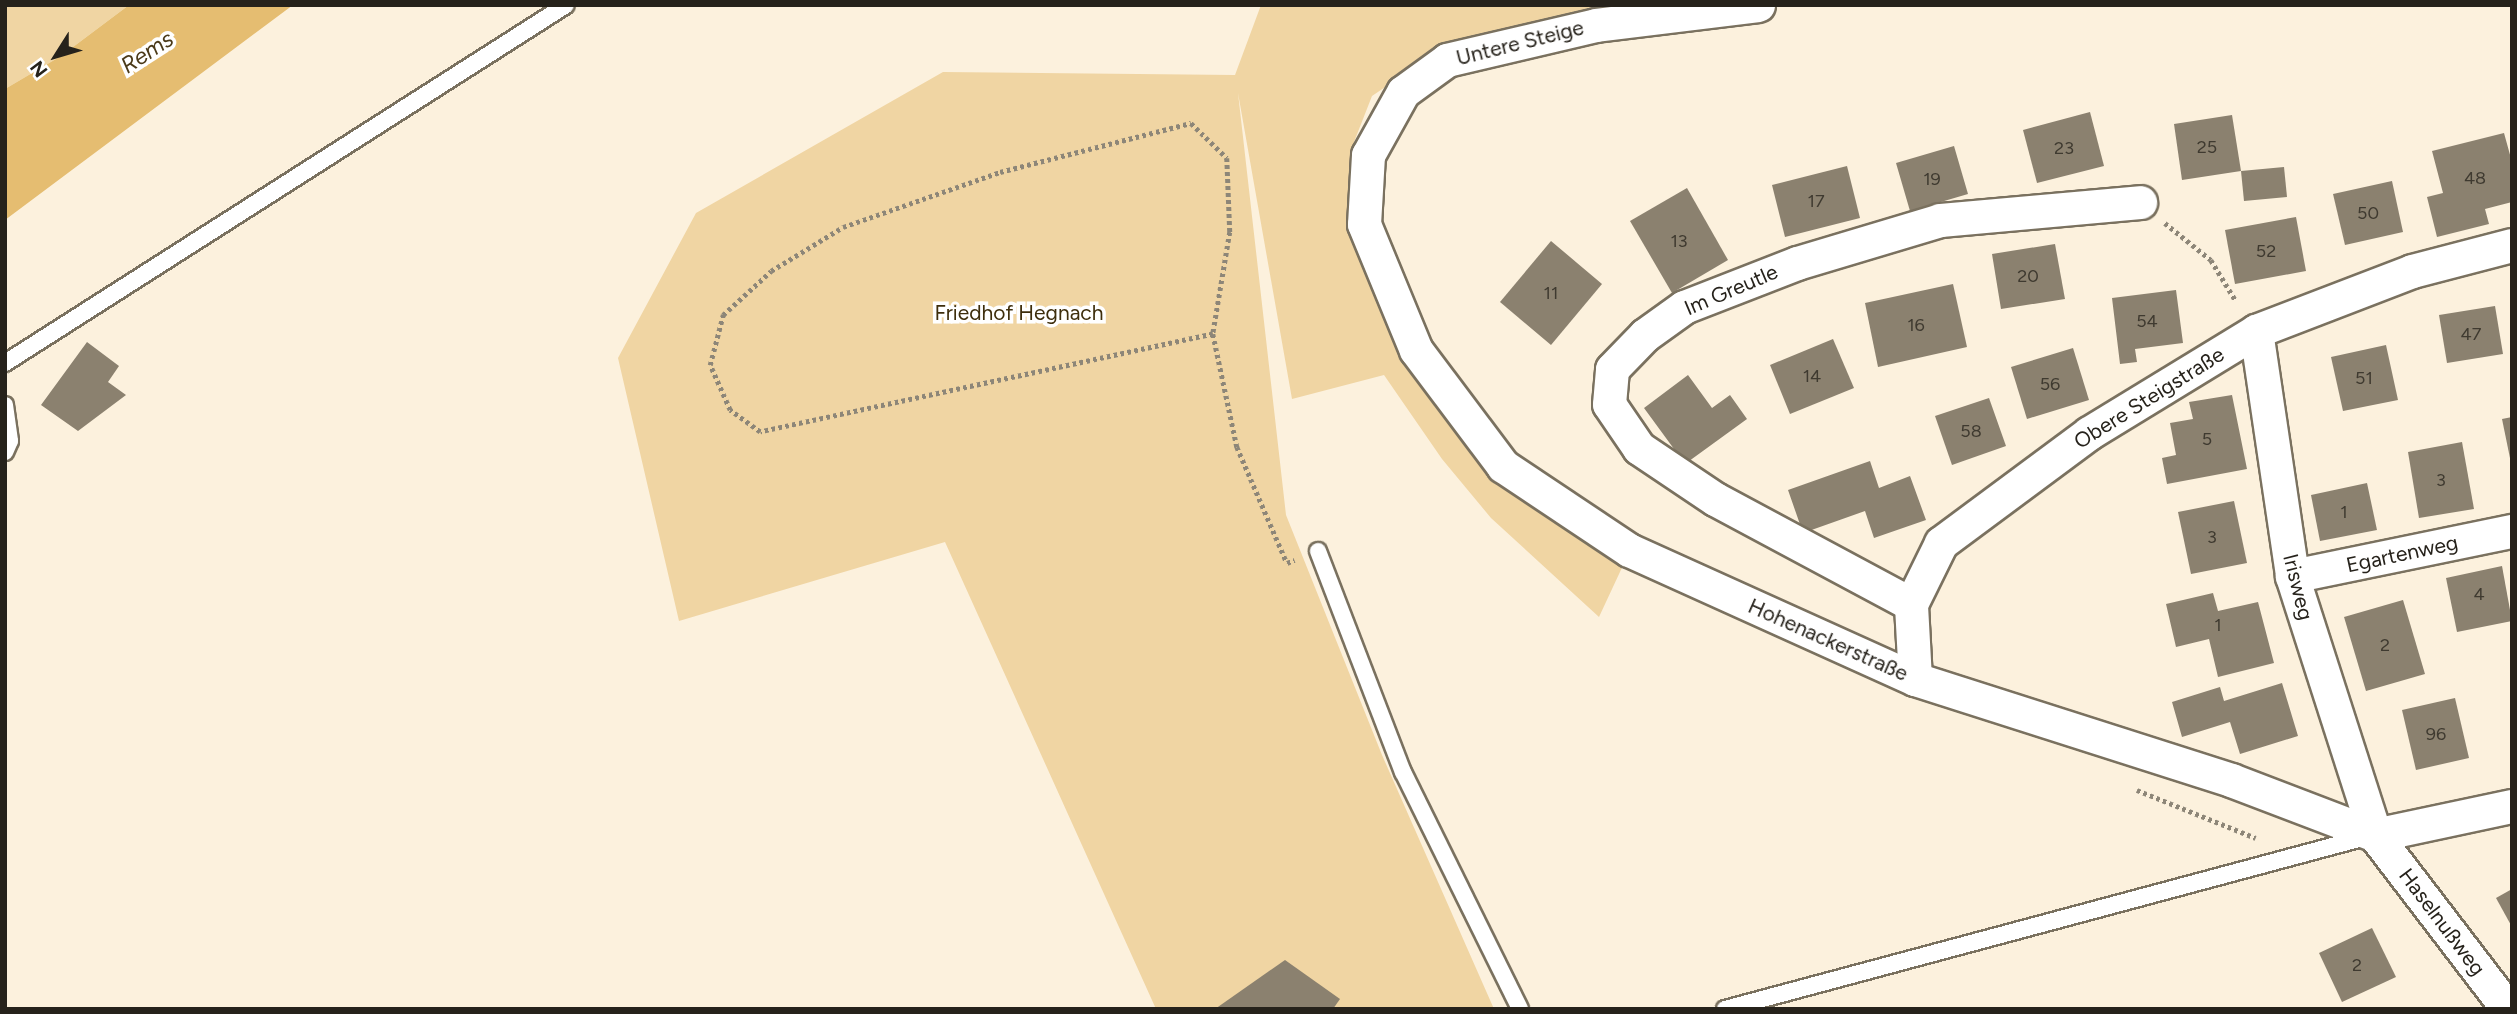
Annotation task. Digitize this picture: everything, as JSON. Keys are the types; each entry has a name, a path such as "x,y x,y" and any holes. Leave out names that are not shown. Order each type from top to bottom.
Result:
{"street":[{"name":"Untere Steige","path":"1368,155 1403,92 1447,60 1596,25 1739,7"},
{"name":"Hohenackerstraße","path":"1368,155 1364,224 1416,350 1503,466 1629,550 1915,679 2231,780 2375,835"},
{"name":"Im Greutle","path":"1911,604 1715,499 1639,448 1609,404 1612,369 1645,335 1685,307 1797,263 1940,220 2140,202"},
{"name":"Obere Steigstraße","path":"1915,679 1911,604 1941,543 2089,433 2256,331 2412,271 2512,245"},
{"name":"Irisweg","path":"2256,331 2292,576 2375,835"},
{"name":"Egartenweg","path":"2292,576 2512,531"},
{"path":"2375,835 2512,806"},
{"name":"Haselnußweg","path":"2375,835 2508,1009"}],"lane":[{"path":"5,363 566,5"},
{"path":"5,405 10,441 5,452"},
{"path":"1318,551 1403,772 1520,1009"},
{"path":"1726,1009 2375,835"}],"path":[{"path":"1213,334 760,432 730,410 710,365 723,315 771,271 843,227 1000,172 1191,123 1227,158 1230,232 1213,334 1237,447 1287,563 1318,551"},
{"path":"2140,202 2211,260 2256,331"}],"green space":[{"path":"5,5 129,5 61,56 5,89"},
{"name":"Friedhof Hegnach","path":"1261,5 1718,5 1437,52 1372,96 1354,142 1352,232 1433,397 1626,559 1599,617 1491,518 1442,459 1384,375 1292,399 1238,93 1286,515 1382,755 1494,1009 1156,1009 945,542 679,621 618,358 696,213 943,72 1235,75"}],"water":[{"name":"Rems","path":"129,5 293,5 5,220 5,89 61,56"}],"building":[{"path":"2090,112 2104,166 2037,183 2023,130"},
{"path":"2232,115 2241,171 2182,180 2174,124"},
{"path":"2504,133 2512,162 2512,202 2485,209 2489,224 2437,237 2427,197 2443,193 2432,151"},
{"path":"1954,146 1968,194 1910,211 1896,163"},
{"path":"1847,166 1860,218 1785,237 1772,185"},
{"path":"2284,167 2287,197 2244,201 2241,171"},
{"path":"2392,181 2403,232 2345,245 2333,194"},
{"path":"1687,188 1728,260 1672,293 1630,221"},
{"path":"2296,217 2306,271 2235,284 2225,230"},
{"path":"1551,241 1602,284 1551,345 1500,302"},
{"path":"2055,244 2065,299 2001,309 1992,254"},
{"path":"1953,284 1967,347 1878,367 1865,303"},
{"path":"2176,290 2183,343 2135,349 2137,362 2120,364 2112,298"},
{"path":"2495,306 2503,354 2447,363 2439,315"},
{"path":"1833,339 1854,388 1790,414 1770,365"},
{"path":"87,342 119,366 108,382 126,395 78,431 41,405"},
{"path":"2386,345 2398,400 2343,411 2331,357"},
{"path":"2073,348 2089,400 2027,419 2011,367"},
{"path":"1688,375 1712,408 1730,395 1747,419 1685,464 1644,408"},
{"path":"2232,395 2247,469 2167,484 2162,458 2176,455 2170,423 2193,419 2189,402"},
{"path":"1989,398 2006,446 1952,465 1935,416"},
{"path":"2512,417 2512,463 2511,463 2502,419"},
{"path":"2462,442 2474,509 2419,518 2408,452"},
{"path":"1870,461 1879,488 1910,476 1926,520 1874,538 1865,511 1803,533 1788,490"},
{"path":"2367,483 2377,530 2320,541 2311,495"},
{"path":"2234,501 2247,563 2191,574 2178,512"},
{"path":"2502,566 2512,621 2457,632 2446,578"},
{"path":"2213,593 2218,611 2258,602 2274,663 2218,677 2209,639 2176,647 2166,604"},
{"path":"2403,600 2425,674 2366,691 2344,617"},
{"path":"2282,683 2298,736 2240,754 2230,722 2182,737 2172,702 2220,687 2224,701"},
{"path":"2455,698 2469,758 2416,770 2402,710"},
{"path":"2512,889 2512,927 2496,898"},
{"path":"2372,928 2396,977 2342,1002 2319,953"},
{"path":"1285,960 1340,999 1333,1009 1215,1009"}]}
